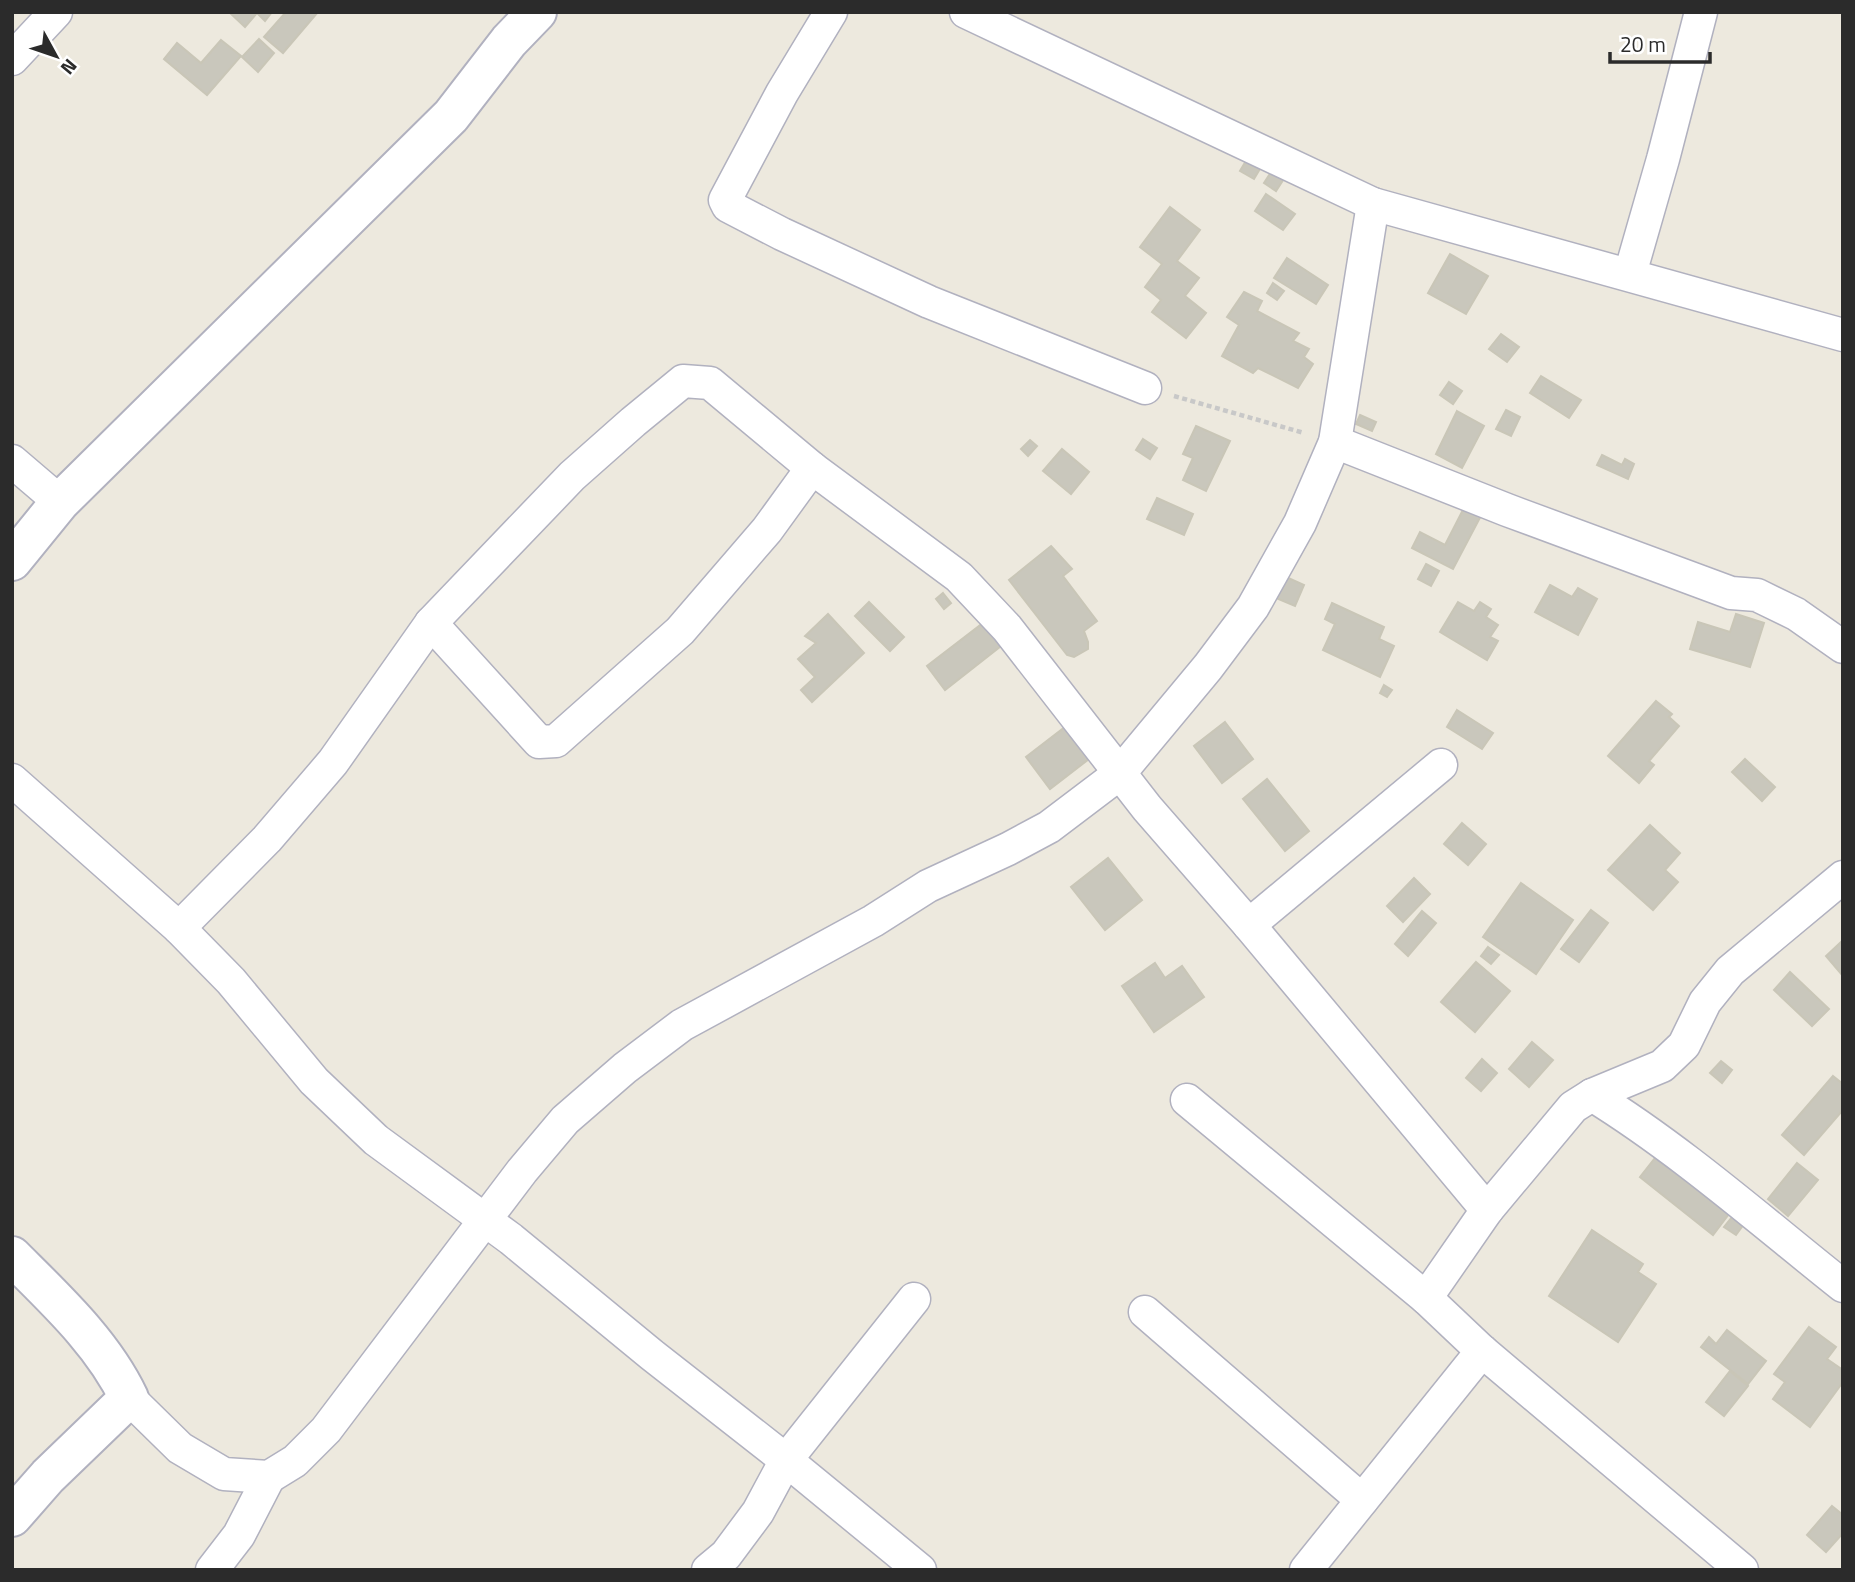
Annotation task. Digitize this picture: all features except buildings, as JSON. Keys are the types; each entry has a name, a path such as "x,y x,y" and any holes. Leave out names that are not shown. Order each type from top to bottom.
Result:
{"street":[{"path":"12,59 56,12"},
{"path":"12,561 60,502 451,116 509,41 537,12"},
{"path":"831,12 782,93 725,200 729,206 782,234 929,302 1145,388"},
{"path":"966,12 1373,204 1843,335"},
{"path":"1630,274 1701,12"},
{"path":"212,1570 239,1535 269,1477 295,1461 326,1430 381,1361 485,1220 565,1120 625,1068 682,1025 832,944 928,886 1049,827 1119,774 1208,667 1253,607 1300,523 1335,442 1373,204"},
{"path":"179,928 267,839 333,762 431,623 572,476 683,381 710,383 812,468 959,577 1007,628 1119,774 1487,1210"},
{"path":"1335,442 1507,510 1731,593 1758,595 1796,614 1843,647"},
{"path":"12,461 60,502"},
{"path":"431,623 539,743 556,741 680,631 767,530 812,468"},
{"path":"1249,925 1441,765"},
{"path":"12,780 179,928 231,981 314,1081 376,1140 511,1239 920,1570"},
{"path":"1426,1298 1487,1210 1573,1107 1592,1095 1662,1066 1684,1045 1705,1002 1730,971 1843,877"},
{"path":"1592,1095 1622,1114 1843,1286"},
{"path":"1187,1100 1426,1298 1482,1351 1742,1570"},
{"path":"12,1256 62,1306 117,1375 129,1398 180,1448 224,1474 269,1477"},
{"path":"708,1570 726,1555 758,1512 786,1460 914,1299"},
{"path":"1145,1312 1362,1500"},
{"path":"1306,1570 1482,1351"},
{"path":"12,1517 48,1476 129,1398"}],"path":[{"path":"1145,388 1335,442"}]}
